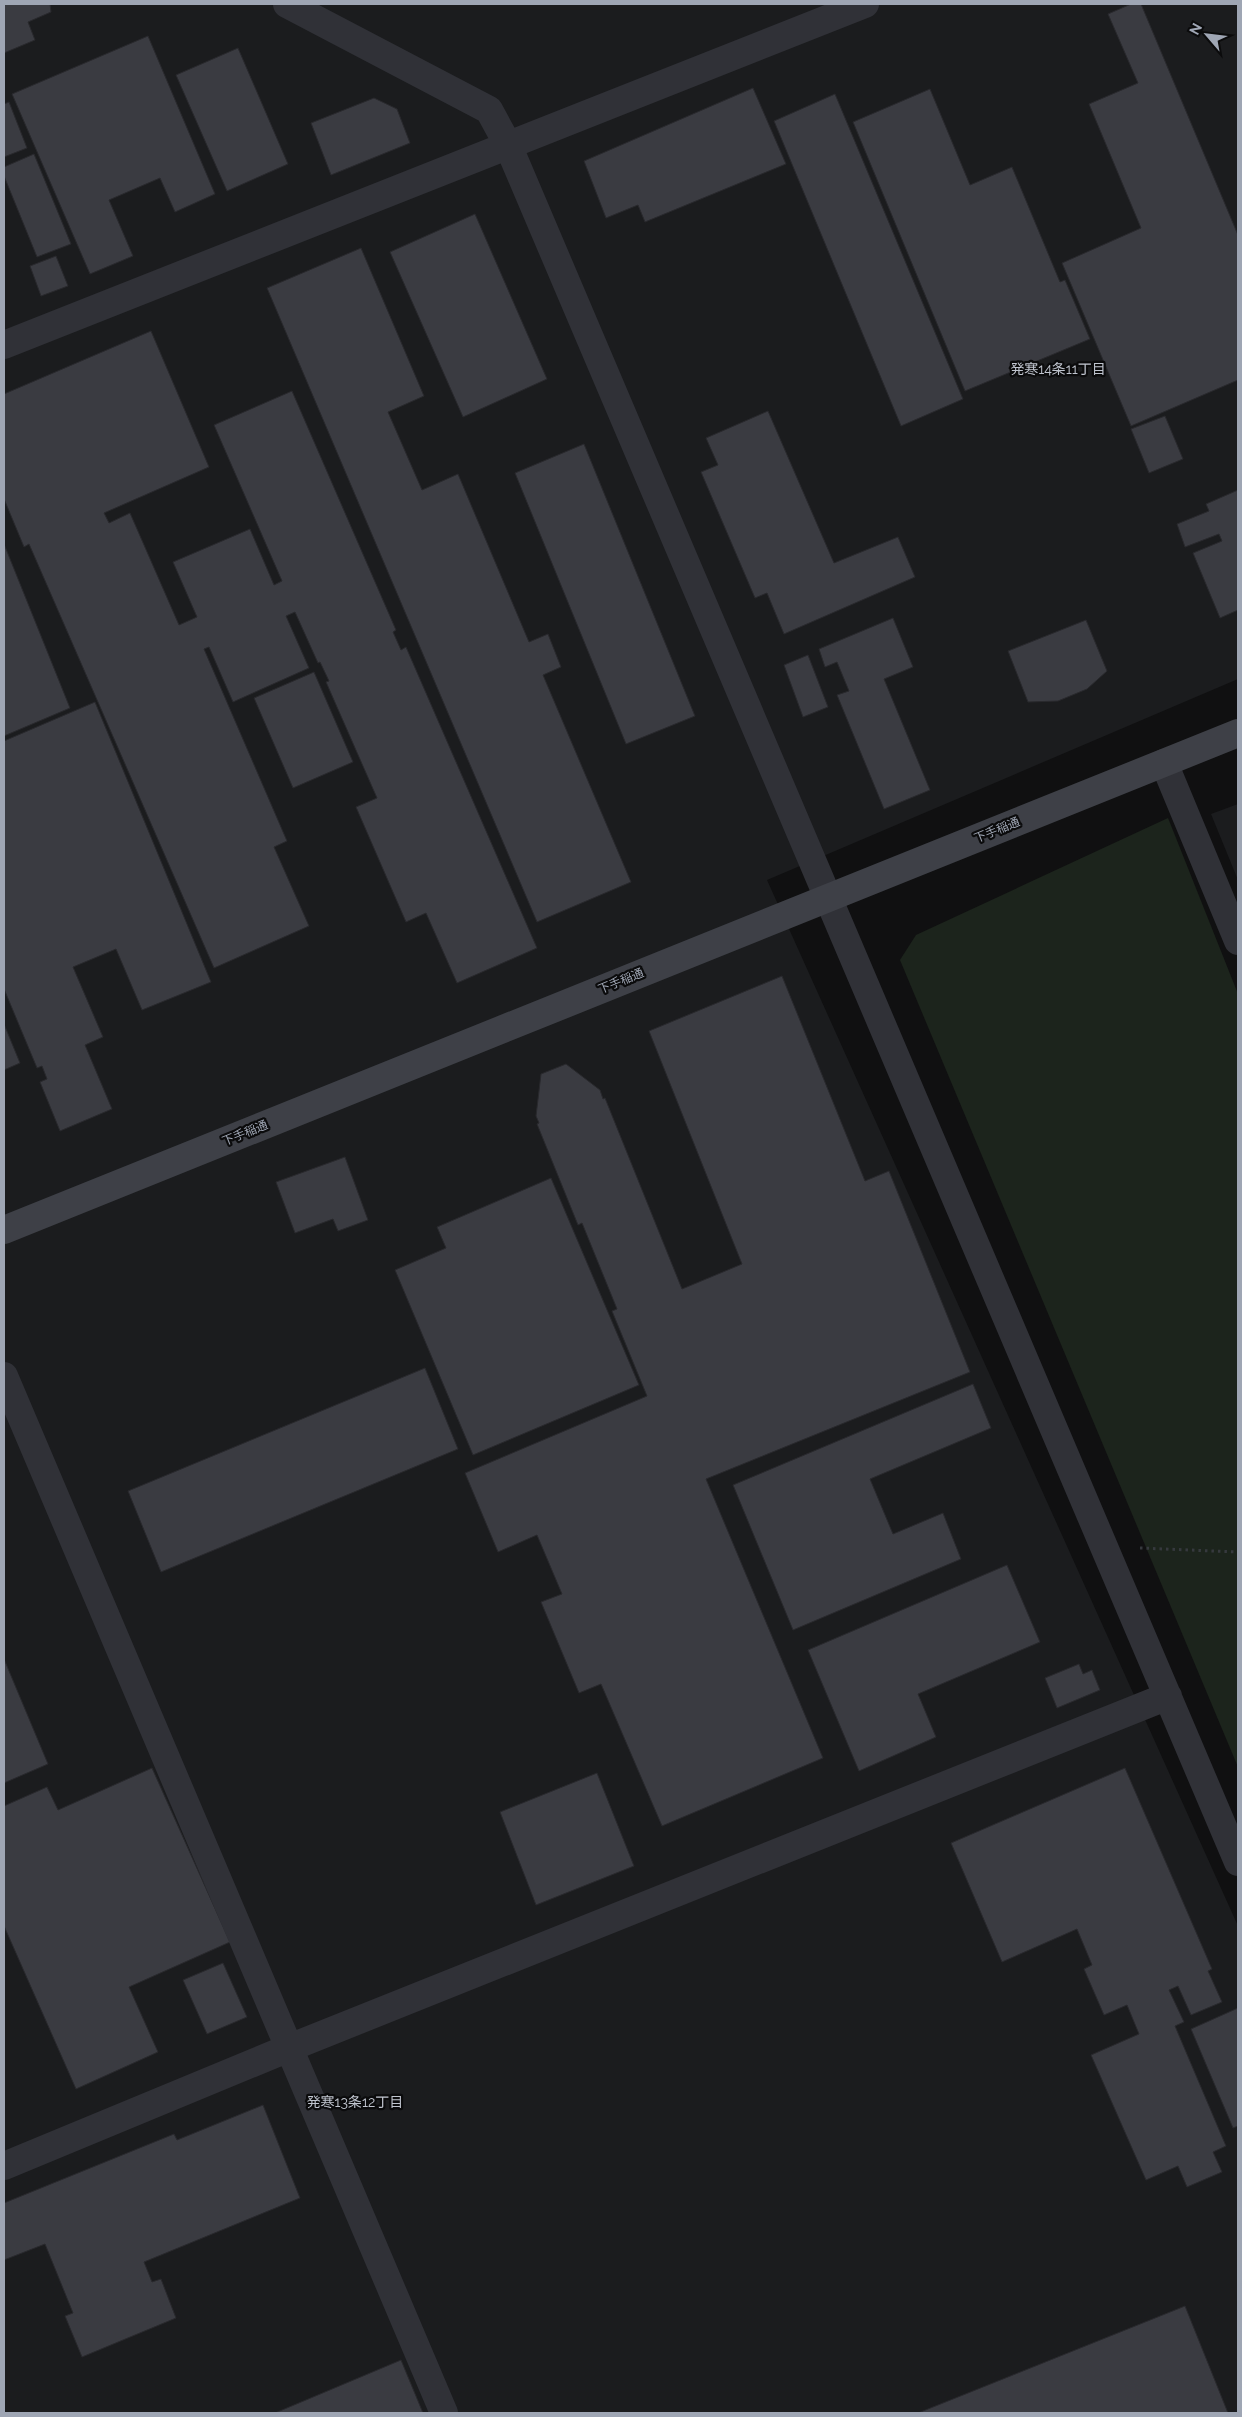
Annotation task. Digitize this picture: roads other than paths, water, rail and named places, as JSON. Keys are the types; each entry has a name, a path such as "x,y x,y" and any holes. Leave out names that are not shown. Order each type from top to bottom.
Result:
{"main road":[{"name":"下手稲通","path":"4,1230 1238,733"}],"street":[{"path":"287,4 489,110 508,145 1238,1862"},
{"path":"4,345 865,4"},
{"path":"1164,763 1238,941"},
{"path":"4,1376 444,2413"},
{"path":"4,2166 290,2048 1168,1696"}],"district":[{"name":"発寒14条11丁目","path":"1058,369"},
{"name":"発寒13条12丁目","path":"355,2102"}]}
